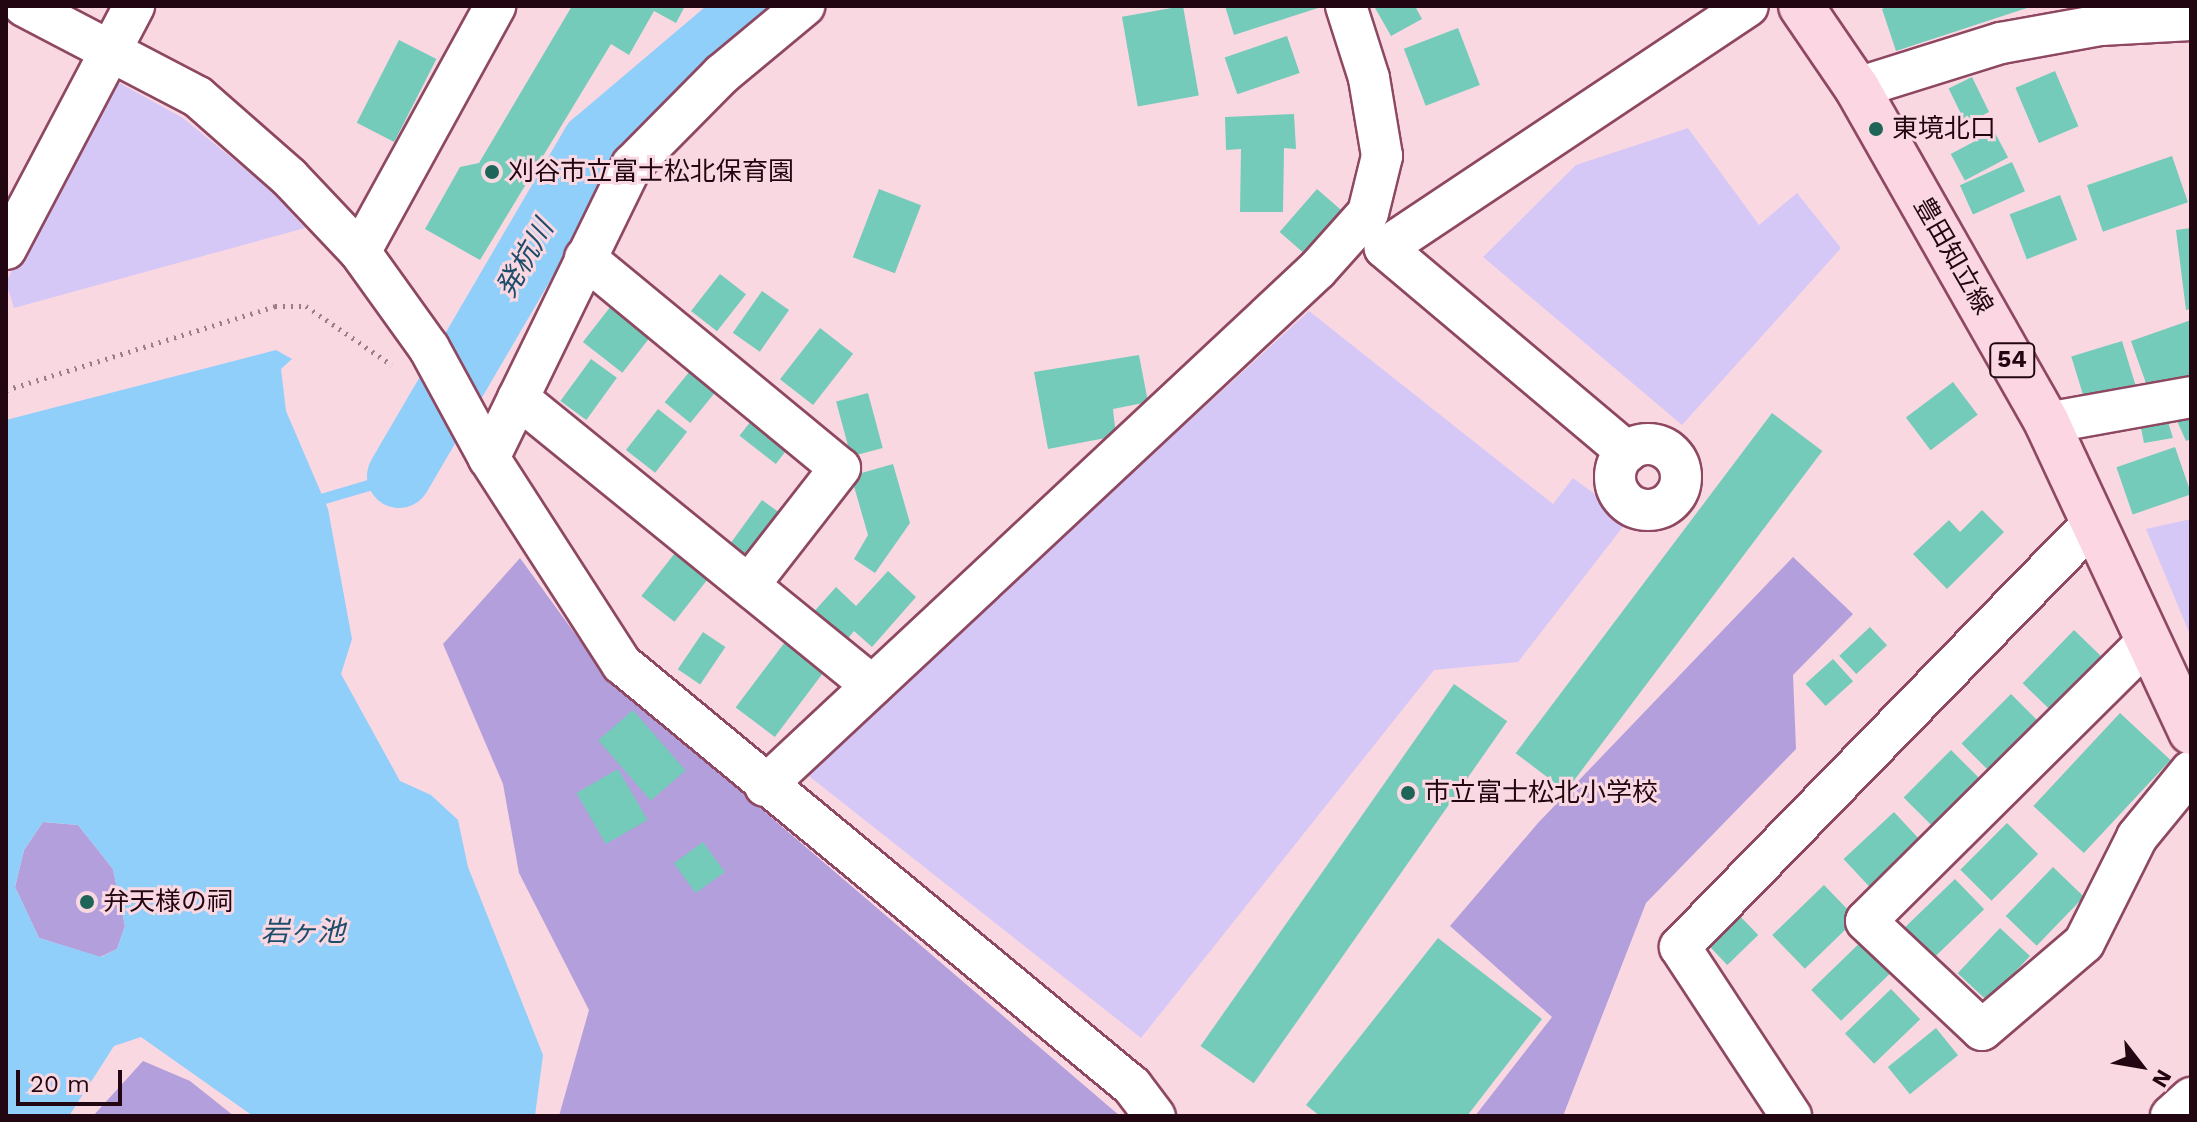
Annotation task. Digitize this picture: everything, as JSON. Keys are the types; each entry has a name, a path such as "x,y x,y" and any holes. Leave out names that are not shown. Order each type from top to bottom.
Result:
{"main road":[{"name":"豊田知立線","path":"1801,6 1857,88 2047,423 2191,732"}],"street":[{"path":"24,6 198,97 289,177 360,252 429,348 489,458 622,664 765,786 1132,1086 1155,1116"},
{"path":"6,249 134,6"},
{"path":"360,252 495,6"},
{"path":"489,458 632,165 722,74 804,6"},
{"path":"765,786 1317,270 1368,213 1382,156 1369,78 1346,6"},
{"path":"1627,452 1385,248 1748,6"},
{"path":"1857,88 2100,16 2191,20"},
{"path":"585,258 840,468 749,585"},
{"path":"2047,423 2191,397"},
{"path":"518,398 872,686"},
{"path":"1791,1116 1680,947 2093,523"},
{"path":"2148,641 1866,921 1982,1030 2084,943 2137,837 2191,771"},
{"path":"2171,1116 2191,1098"}],"path":[{"path":"6,390 275,306 306,306 392,365 429,348"}],"shaded area":[{"path":"114,80 183,118 271,190 305,228 14,308 6,282"},
{"path":"1688,128 1759,225 1797,193 1841,248 1682,425 1483,257 1576,165"},
{"path":"1309,311 1553,504 1573,478 1629,519 1518,662 1434,670 1141,1038 805,773"},
{"path":"2191,519 2191,637 2146,529"},
{"path":"1793,557 1853,614 1793,675 1796,749 1646,903 1563,1116 1475,1116 1552,1017 1450,926 1538,823"},
{"path":"520,558 605,675 1120,1116 559,1116 589,1010 519,873 503,784 443,644"},
{"path":"43,822 78,825 113,869 125,926 117,949 100,957 39,938 15,887 24,850"},
{"path":"143,1061 190,1081 234,1116 93,1116"}],"water":[{"name":"岩ヶ池","path":"276,350 292,359 281,369 286,411 328,509 352,639 341,674 400,781 431,795 458,820 468,867 543,1055 535,1116 253,1116 141,1037 114,1046 69,1116 6,1116 6,420","holes":["43,822 78,825 113,869 125,926 117,949 101,957 39,938 15,887 24,850"]}],"building":[{"path":"572,6 685,6 676,23 654,11 629,55 611,44 480,260 425,229 460,167 479,163"},
{"path":"1183,6 1199,96 1138,106 1122,17"},
{"path":"1225,6 1320,6 1321,7 1234,35"},
{"path":"1374,6 1415,6 1422,19 1391,36"},
{"path":"1889,6 2030,7 1896,51 1882,9"},
{"path":"1458,28 1480,85 1426,106 1404,49"},
{"path":"1287,36 1300,73 1237,94 1225,57"},
{"path":"399,40 436,59 394,142 357,123"},
{"path":"2055,71 2078,126 2039,143 2015,88"},
{"path":"1972,77 1989,112 1966,123 1949,88"},
{"path":"1294,114 1296,149 1284,148 1283,212 1240,212 1241,149 1226,150 1225,117"},
{"path":"1994,131 2008,157 1965,180 1951,154"},
{"path":"2172,156 2188,202 2103,232 2087,185"},
{"path":"2012,162 2025,191 1973,214 1960,185"},
{"path":"879,189 921,205 895,273 853,257"},
{"path":"1317,189 1346,214 1308,257 1280,232"},
{"path":"2060,195 2077,240 2027,259 2010,214"},
{"path":"2191,228 2191,309 2186,310 2176,230"},
{"path":"720,274 746,294 717,331 691,311"},
{"path":"762,291 789,310 760,352 733,333"},
{"path":"618,297 657,328 622,373 583,342"},
{"path":"2191,320 2191,376 2148,389 2131,341"},
{"path":"820,328 853,354 813,405 780,379"},
{"path":"2122,341 2136,386 2085,401 2071,356"},
{"path":"1139,355 1148,402 1113,409 1116,436 1048,449 1034,372"},
{"path":"591,359 617,378 586,420 560,401"},
{"path":"698,361 724,382 690,423 665,402"},
{"path":"1953,382 1978,415 1931,450 1906,418"},
{"path":"868,393 883,448 851,457 836,402"},
{"path":"658,409 687,432 655,473 626,450"},
{"path":"758,412 794,440 776,464 740,436"},
{"path":"1772,413 1822,451 1566,791 1516,753"},
{"path":"2191,415 2191,439 2186,441 2177,421"},
{"path":"2168,422 2173,438 2144,443 2141,428"},
{"path":"2175,447 2191,494 2133,514 2116,467"},
{"path":"893,464 910,523 875,573 854,559 868,535 851,476"},
{"path":"762,500 784,516 749,564 727,548"},
{"path":"1982,510 2004,532 1947,589 1913,554 1949,520 1960,532"},
{"path":"682,544 715,570 674,622 641,596"},
{"path":"888,571 916,597 872,647 854,631 844,643 811,615 836,587 856,606"},
{"path":"1870,627 1887,645 1856,674 1839,656"},
{"path":"2074,630 2106,661 2055,714 2023,683"},
{"path":"703,632 725,647 700,684 678,669"},
{"path":"788,638 827,667 775,737 736,707"},
{"path":"1833,659 1853,681 1826,706 1806,684"},
{"path":"1454,684 1507,721 1254,1083 1200,1046"},
{"path":"2011,694 2040,723 1990,772 1962,743"},
{"path":"633,710 685,770 651,801 598,740"},
{"path":"2120,713 2170,760 2084,853 2033,806"},
{"path":"1951,750 1982,781 1935,828 1904,797"},
{"path":"618,769 648,820 606,844 576,793"},
{"path":"1894,812 1921,841 1871,888 1844,859"},
{"path":"2007,823 2038,854 1991,901 1960,870"},
{"path":"703,842 725,872 696,893 674,863"},
{"path":"2053,867 2084,897 2037,946 2006,916"},
{"path":"1955,879 1984,909 1933,959 1904,928"},
{"path":"1824,885 1857,919 1805,969 1772,935"},
{"path":"1736,912 1758,935 1727,965 1705,942"},
{"path":"2000,928 2030,956 1988,1001 1958,973"},
{"path":"1868,935 1898,966 1841,1021 1811,990"},
{"path":"1438,938 1542,1019 1467,1116 1320,1116 1306,1105"},
{"path":"1891,989 1920,1019 1874,1064 1845,1033"},
{"path":"1936,1028 1958,1055 1910,1094 1888,1067"}],"waterway":[{"name":"発杭川","path":"399,476 593,144 756,6"},
{"path":"314,501 399,476"}],"place":[{"name":"東境北口","path":"1876,129"},
{"name":"刈谷市立富士松北保育園","path":"492,172"},
{"name":"市立富士松北小学校","path":"1408,793"},
{"name":"弁天様の祠","path":"87,902"}]}
